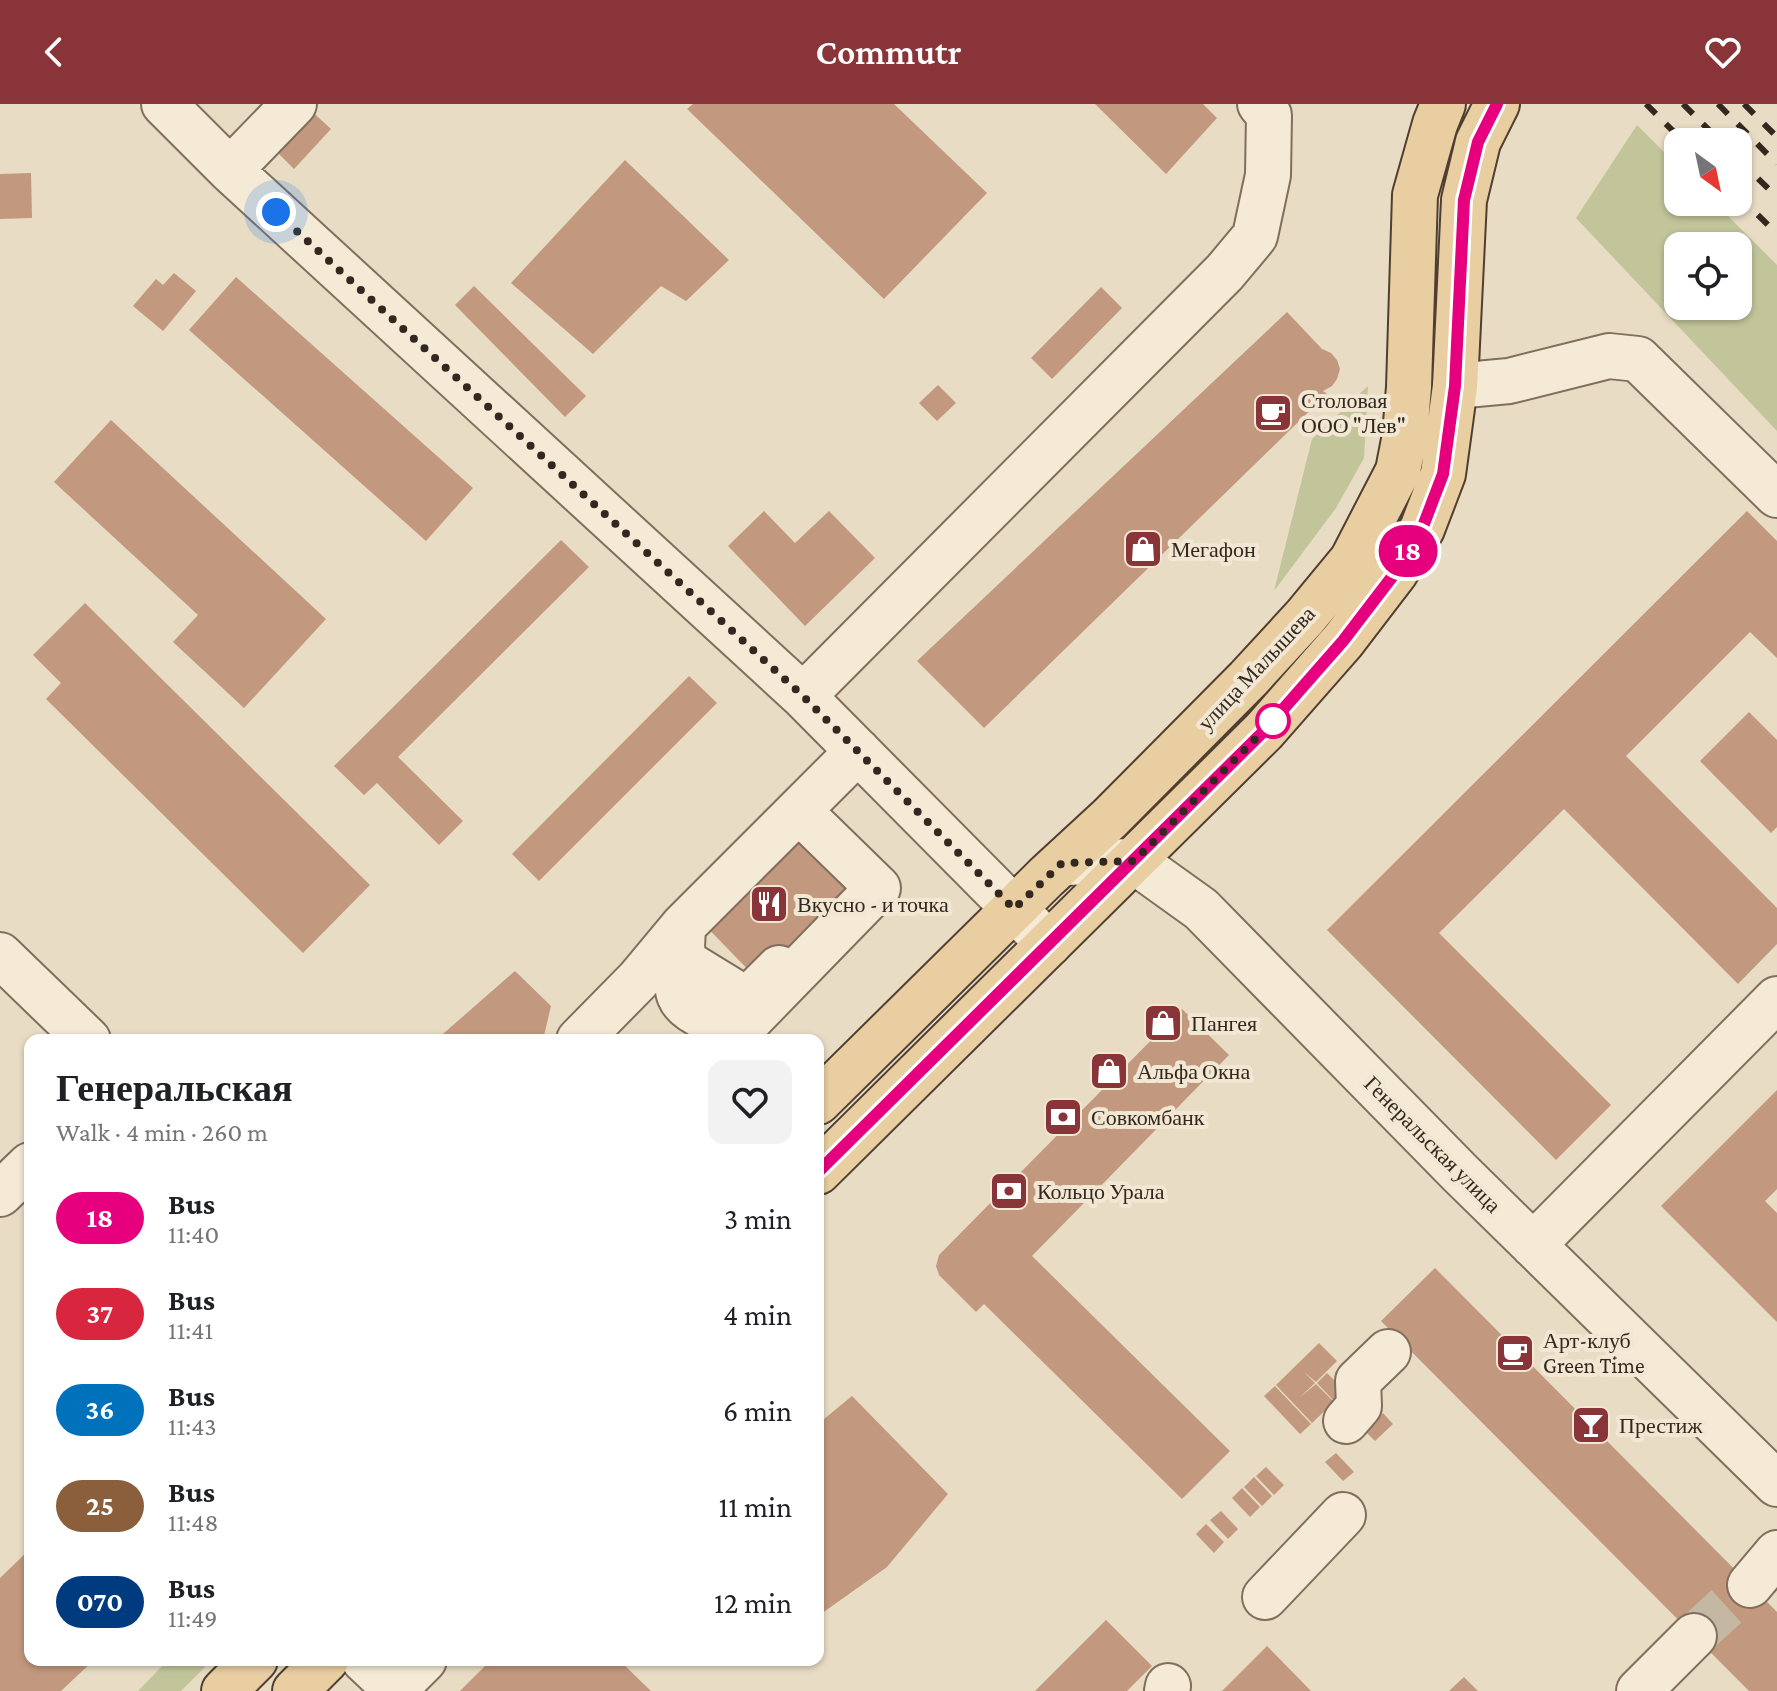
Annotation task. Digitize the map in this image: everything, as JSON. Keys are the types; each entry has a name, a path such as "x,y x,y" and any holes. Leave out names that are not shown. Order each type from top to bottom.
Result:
{"main road":[{"name":"улица Малышева","path":"824,1096 1248,679 1352,560 1398,471 1405,435 1413,308 1415,195 1443,104"},
{"name":"улица Малышева","path":"824,1166 1288,705 1395,573 1422,529 1443,474 1455,386 1464,200 1478,142 1497,104"},
{"path":"224,1691 249,1666"},
{"path":"295,1691 320,1666"}],"street":[{"path":"164,104 230,170 803,696 1049,944"},
{"path":"230,170 294,104"},
{"path":"803,696 1225,272 1255,236 1268,175 1269,115 1260,104"},
{"path":"1455,386 1509,381 1609,356 1638,359 1777,495"},
{"path":"585,1034 638,980 684,944 858,751"},
{"path":"736,1034 878,888 800,812"},
{"path":"1062,863 1134,861"},
{"name":"Генеральская улица","path":"1134,861 1201,909 1533,1245 1777,1483"},
{"path":"684,944 747,1000 869,879"},
{"path":"0,955 82,1034"},
{"path":"638,980 693,1034"},
{"path":"1533,1245 1777,999"},
{"path":"1346,1421 1359,1406 1358,1381 1388,1352"},
{"path":"1265,1597 1343,1515"},
{"path":"1639,1691 1694,1636"},
{"path":"376,1666 404,1680"}],"green space":[{"path":"1637,125 1664,152 1664,216 1728,216 1744,232 1664,232 1664,311 1576,218"},
{"path":"1752,240 1777,265 1777,431 1672,320 1752,320"},
{"path":"1368,386 1364,458 1336,508 1274,591 1312,439"},
{"path":"162,1666 206,1666 181,1691 138,1691"}],"building":[{"path":"693,104 894,104 987,193 884,299 687,109"},
{"path":"1095,104 1203,104 1217,118 1166,174"},
{"path":"307,107 331,129 294,169 271,146"},
{"path":"625,160 729,260 686,301 661,286 593,354 511,283"},
{"path":"31,173 32,218 0,219 0,174"},
{"path":"174,273 196,291 163,331 133,306 156,279 163,285"},
{"path":"236,277 473,488 426,541 189,330"},
{"path":"474,286 586,396 565,417 455,305"},
{"path":"1101,287 1122,308 1052,379 1031,358"},
{"path":"1287,312 1322,349 1337,360 1340,369 1332,386 1323,391 1327,394 984,728 917,661"},
{"path":"938,385 956,403 937,421 919,403"},
{"path":"111,420 326,619 244,708 173,642 198,615 54,482"},
{"path":"764,511 795,543 829,511 875,558 805,626 728,546"},
{"path":"1747,511 1777,541 1777,658 1750,632 1626,756 1777,908 1777,944 1738,984 1564,809 1439,933 1611,1105 1556,1160 1327,930"},
{"path":"561,540 589,567 398,757 463,821 439,845 377,783 364,795 334,766"},
{"path":"85,603 370,885 303,953 46,699 61,683 33,655"},
{"path":"689,676 717,703 539,881 512,854"},
{"path":"1749,712 1777,740 1777,827 1771,833 1700,761"},
{"path":"792,822 856,888 760,982 696,916"},
{"path":"515,971 551,1006 544,1034 443,1034"},
{"path":"1182,1009 1229,1055 1032,1256 1230,1451 1182,1499 984,1304 976,1312 939,1275 936,1266 939,1255"},
{"path":"1777,1090 1777,1189 1765,1201 1777,1213 1777,1322 1661,1206"},
{"path":"1435,1268 1777,1612 1777,1691 1749,1691 1381,1321"},
{"path":"1319,1343 1337,1361 1316,1382 1304,1372 1315,1383 1299,1398 1316,1384 1334,1402 1312,1423 1276,1385"},
{"path":"1327,1373 1345,1391 1335,1402 1317,1383"},
{"path":"1275,1386 1311,1424 1300,1434 1264,1396"},
{"path":"852,1396 948,1494 887,1567 824,1612 824,1419"},
{"path":"1383,1413 1393,1424 1375,1441 1365,1431"},
{"path":"1336,1453 1354,1472 1343,1481 1325,1462"},
{"path":"1266,1467 1284,1485 1274,1495 1256,1476"},
{"path":"1254,1477 1272,1496 1262,1506 1244,1487"},
{"path":"1242,1488 1260,1507 1250,1517 1232,1498"},
{"path":"1221,1511 1238,1529 1228,1539 1210,1520"},
{"path":"1206,1524 1224,1542 1214,1553 1196,1534"},
{"path":"24,1555 24,1666 88,1666 61,1691 0,1691 0,1578"},
{"path":"1106,1620 1152,1666 1127,1691 1035,1691"},
{"path":"1267,1646 1311,1691 1222,1691"},
{"path":"485,1666 625,1666 651,1691 460,1691"},
{"path":"1464,1677 1478,1691 1449,1691"}],"tunnel":[{"path":"1694,1636 1750,1585"}],"railway":[{"path":"1646,104 1670,128"},
{"path":"1683,104 1707,128"},
{"path":"1718,104 1777,164"},
{"path":"1744,104 1777,137"},
{"path":"1752,173 1777,197"},
{"path":"1752,209 1777,234"}],"bus line":[{"name":"18","path":"824,1166 1264,731 1343,641 1395,573 1422,529 1443,474 1455,386 1464,200 1478,142 1497,104"}],"place":[{"name":"Столовая ООО \"Лев\"","path":"1273,413"},
{"name":"Мегафон","path":"1143,549"},
{"name":"Вкусно - и точка","path":"769,904"},
{"name":"Пангея","path":"1163,1023"},
{"name":"Альфа Окна","path":"1109,1071"},
{"name":"Совкомбанк","path":"1063,1117"},
{"name":"Кольцо Урала","path":"1009,1191"},
{"name":"Арт-клуб Green Time","path":"1515,1353"},
{"name":"Престиж","path":"1591,1425"}],"route":[{"path":"276,212 803,696 1014,909 1062,863 1134,861 1276,718 1273,721"}]}
